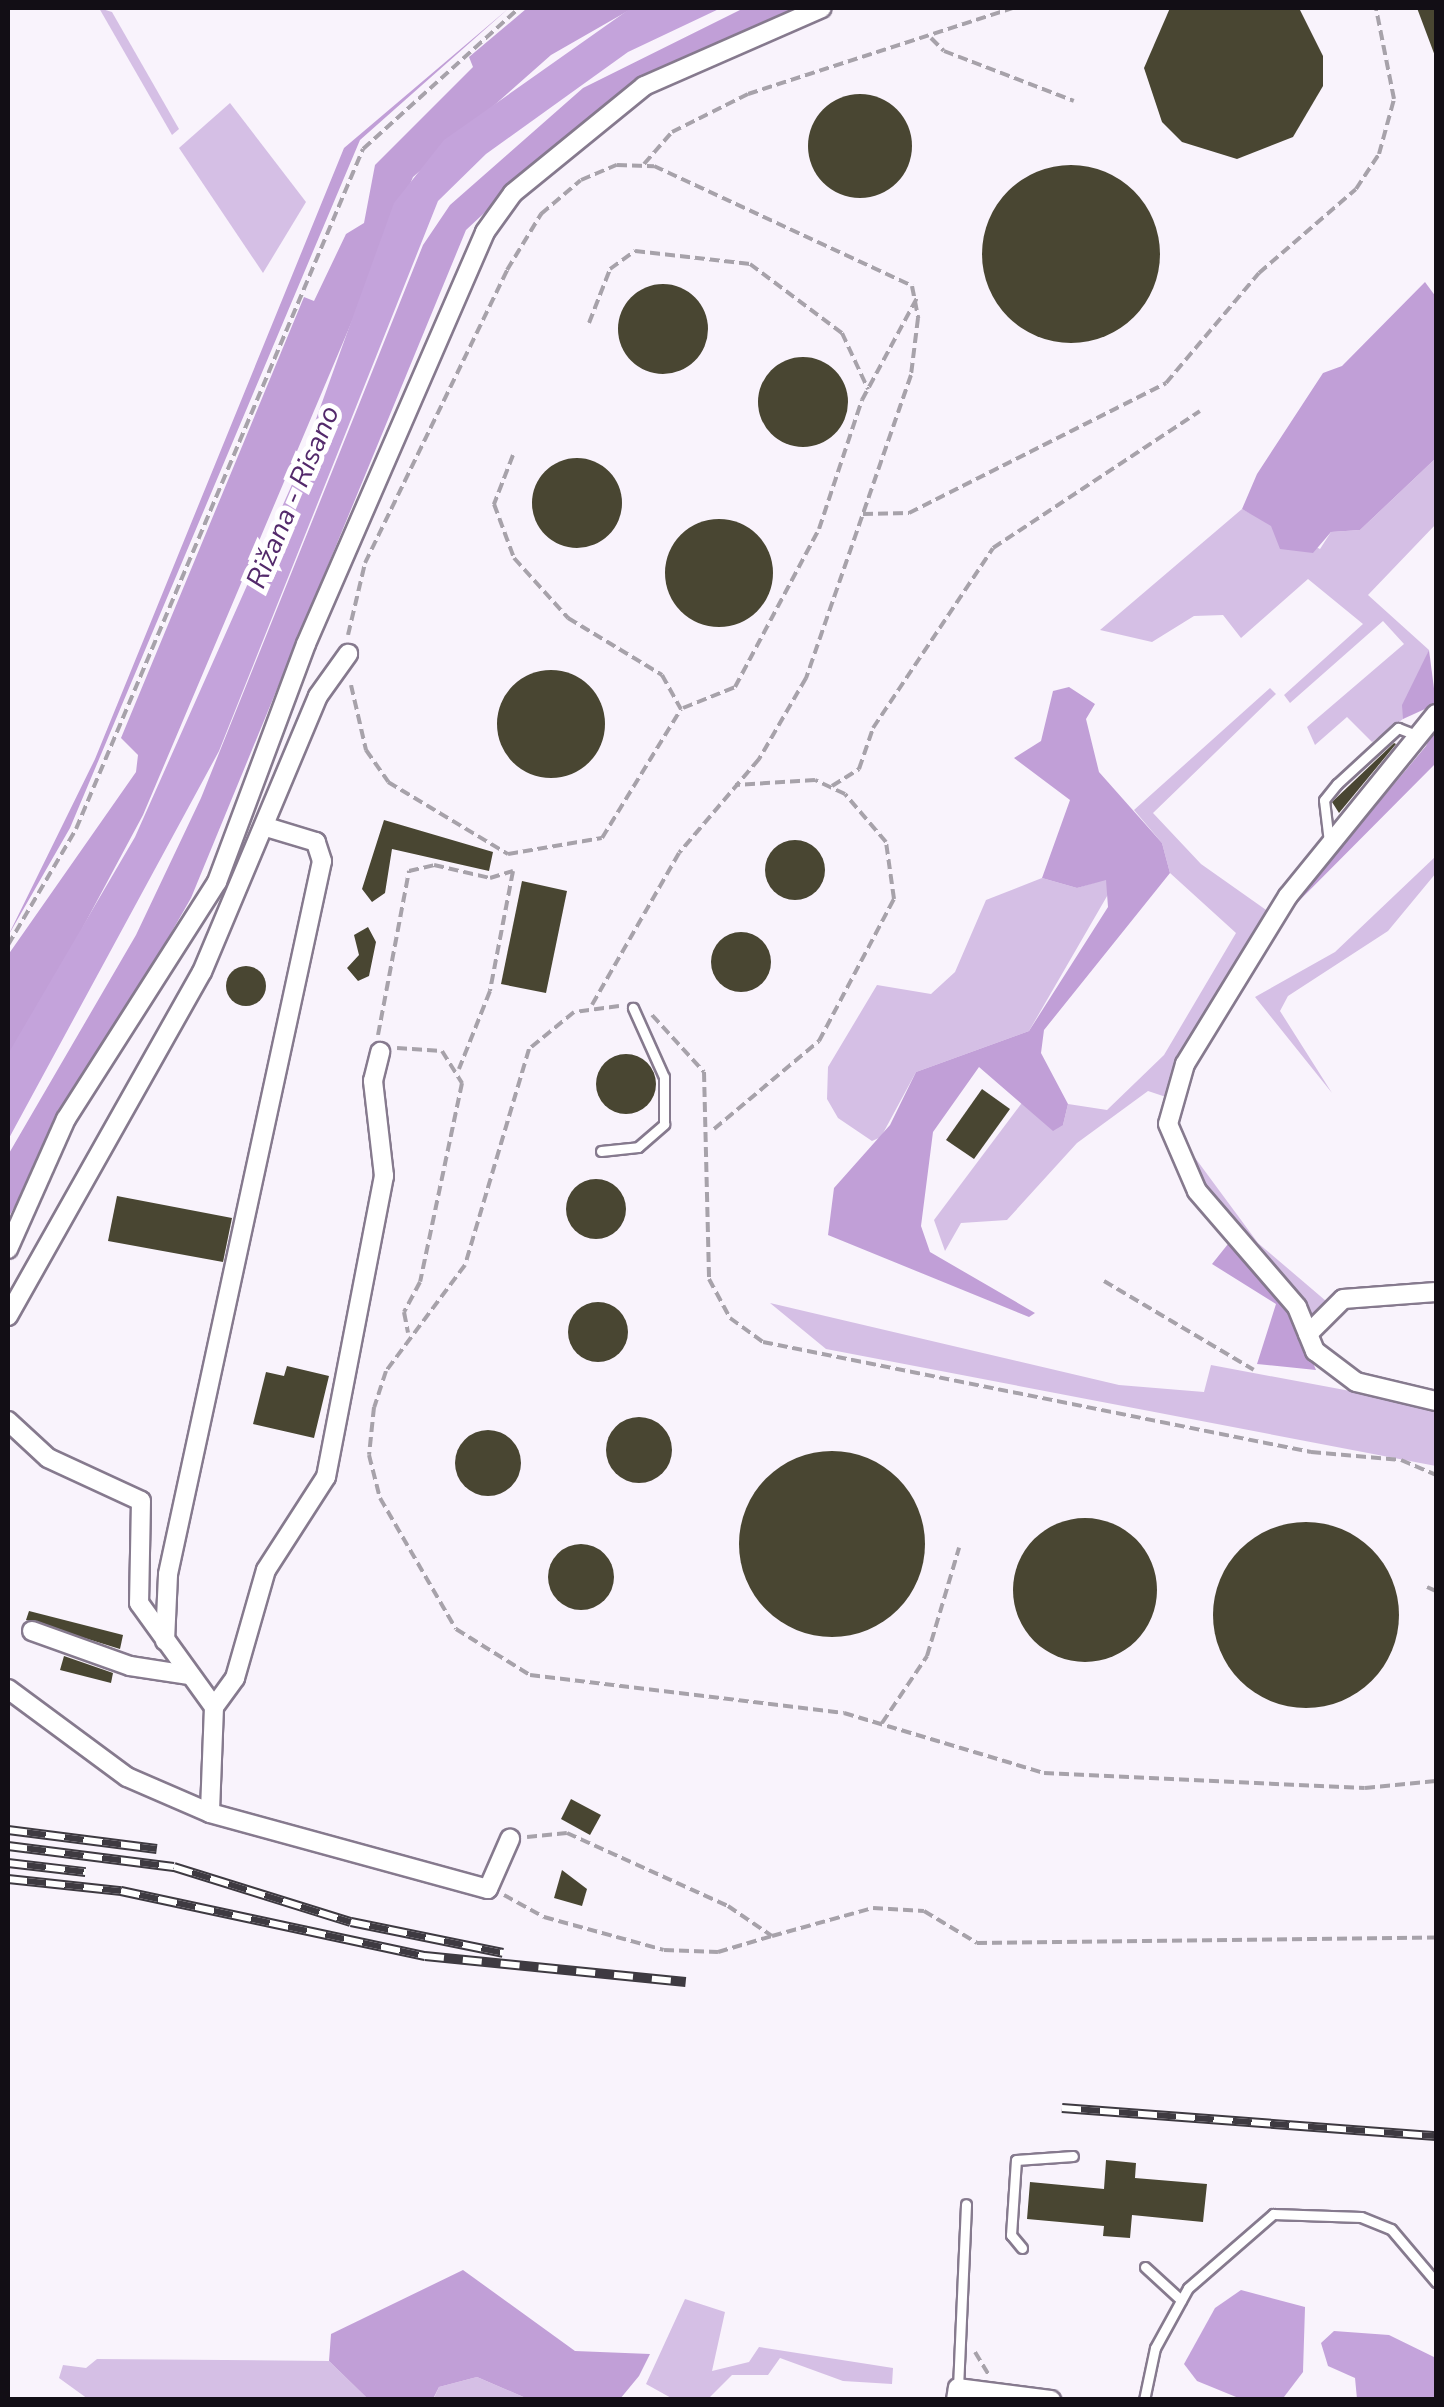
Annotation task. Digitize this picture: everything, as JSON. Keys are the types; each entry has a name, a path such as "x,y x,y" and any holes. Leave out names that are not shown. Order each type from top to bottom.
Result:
{"street":[{"path":"8,1249 66,1119 217,882 306,644 485,232 513,194 644,86 822,8"},
{"path":"12,1311 63,1206 202,972 270,828 304,726 348,654"},
{"path":"1436,714 1330,844 1185,1064 1168,1124 1197,1190 1297,1307 1308,1334 1339,1374 1436,1401"},
{"path":"165,1641 168,1574 322,861 316,842 270,828"},
{"path":"210,1812 214,1706 234,1678 266,1570 326,1477 382,1193 372,1081 380,1052"},
{"path":"1308,1334 1343,1298 1436,1292"},
{"path":"8,1421 48,1458 142,1501 139,1603 179,1670 214,1706"},
{"path":"32,1631 150,1670 179,1670"},
{"path":"8,1689 127,1777 210,1812 488,1889 510,1839"},
{"path":"957,2394 1050,2400"}],"lane":[{"path":"1330,844 1324,800 1337,784 1398,728 1421,737"},
{"path":"600,1150 638,1147 664,1124 664,1077 633,1008"},
{"path":"1022,2248 1011,2235 1016,2160 1074,2156"},
{"path":"957,2394 966,2204"},
{"path":"1144,2400 1155,2348 1181,2300 1251,2228 1300,2212 1392,2228 1436,2282"},
{"path":"1145,2266 1181,2300"}],"path":[{"path":"8,945 76,828 363,148 518,8"},
{"path":"348,654 350,607 365,563 526,233 581,180 644,164 672,132 748,94 931,38 1012,8"},
{"path":"863,514 909,513 1166,383 1259,274 1356,190 1379,154 1394,99 1376,8"},
{"path":"931,38 944,51 1074,101"},
{"path":"644,164 904,280 917,298 911,375 796,701 679,853 592,1005 541,1034 516,1070 465,1265 409,1335 374,1406 373,1474 432,1599 476,1647 563,1683 882,1723 1002,1764 1079,1778 1364,1788 1436,1781"},
{"path":"589,322 610,269 635,251 750,264 832,323 868,388"},
{"path":"350,674 366,750 388,782 508,854 602,838 681,708 735,687 824,518 868,388 917,298"},
{"path":"735,785 832,786 859,769 873,728 993,548 1200,411"},
{"path":"513,455 494,504 514,558 568,618 662,675 681,708"},
{"path":"712,1130 819,1040 892,915 886,842 832,786"},
{"path":"409,1335 404,1312 428,1252 461,1100 458,1069 490,992 513,871 490,878 434,865 409,870 378,1003 380,1052 431,1046 458,1069"},
{"path":"592,1005 633,1008 660,1018 695,1054 712,1130 709,1279 730,1318 764,1342 1311,1452 1401,1460 1436,1475"},
{"path":"1104,1281 1254,1370"},
{"path":"882,1723 928,1656 959,1548"},
{"path":"1427,1587 1436,1591"},
{"path":"510,1839 568,1833 728,1906 772,1936"},
{"path":"488,1889 544,1917 664,1950 718,1952 873,1908 924,1911 977,1944 1436,1937"},
{"path":"971,2338 978,2362 1007,2380"}],"shaded area":[{"path":"99,8 112,12 179,129 172,135"},
{"path":"509,8 360,140 70,828 8,936 95,759 344,148"},
{"path":"633,8 551,55 413,177 143,815 8,1067 8,955 136,772 138,755 121,738 304,297 314,301 346,234 364,223 375,165 473,67 469,57 526,9"},
{"path":"744,8 811,8 649,81 579,125 466,230 191,898 8,1218 8,1155 136,935 201,798 423,245 450,205 583,88"},
{"path":"230,103 306,202 263,273 179,148"},
{"path":"1425,282 1436,297 1436,458 1360,530 1331,532 1313,553 1280,549 1271,526 1242,509 1257,474 1323,373 1342,366"},
{"path":"1436,458 1436,524 1368,595 1429,650 1403,719 1372,742 1347,717 1315,745 1307,727 1404,644 1383,621 1290,703 1284,695 1363,624 1308,579 1241,638 1223,615 1194,616 1152,642 1100,630 1242,509 1320,549 1331,532 1360,530"},
{"path":"1429,650 1436,704 1403,719 1402,705"},
{"path":"1069,687 1095,704 1086,719 1099,772 1162,843 1170,873 1044,1030 1041,1053 1068,1104 1063,1125 1053,1131 979,1067 933,1132 921,1226 930,1252 1035,1313 1029,1317 828,1235 834,1188 890,1125 916,1072 1029,1031 1108,907 1106,880 1077,888 1042,878 1070,800 1014,758 1041,741 1053,691"},
{"path":"1270,688 1276,694 1153,813 1201,864 1269,912 1166,1097 1148,1091 1077,1143 1007,1220 961,1223 945,1251 934,1220 1024,1100 1038,1117 1063,1125 1068,1104 1107,1110 1164,1055 1236,933 1170,873 1162,843 1134,810"},
{"path":"1436,722 1436,763 1280,920 1426,746"},
{"path":"1436,856 1436,873 1388,931 1288,996 1280,1011 1332,1093 1255,997 1335,952"},
{"path":"1042,878 1077,888 1106,879 1110,891 1029,1031 916,1072 881,1137 872,1141 838,1118 827,1099 828,1067 877,985 931,994 955,972 986,900"},
{"path":"1176,1132 1258,1243 1326,1301 1311,1320 1214,1206"},
{"path":"1228,1244 1288,1303 1316,1370 1257,1364 1276,1304 1212,1264"},
{"path":"770,1303 1119,1385 1204,1392 1211,1365 1436,1407 1436,1466 826,1349"},
{"path":"463,2270 575,2351 650,2354 639,2376 620,2399 528,2399 477,2377 439,2387 433,2399 368,2399 329,2361 331,2334"},
{"path":"685,2299 725,2312 712,2371 749,2362 759,2347 893,2368 892,2384 843,2381 780,2358 768,2375 732,2375 708,2399 673,2399 646,2384"},
{"path":"97,2359 329,2361 368,2399 88,2399 59,2378 63,2365 86,2368"},
{"path":"477,2377 528,2399 433,2400 439,2387"}],"water":[{"name":"Rižana - Risano","path":"631,8 721,8 628,52 486,154 438,201 219,751 8,1140 8,1054 135,837 294,480 394,203 444,140"},
{"path":"1241,2290 1305,2307 1303,2372 1284,2397 1241,2399 1197,2381 1184,2364 1215,2308"},
{"path":"1334,2331 1389,2335 1436,2358 1436,2399 1357,2399 1355,2378 1328,2366 1321,2343"}],"building":[{"path":"1170,8 1299,8 1323,56 1323,86 1293,137 1237,159 1182,142 1162,122 1144,68"},
{"path":"1417,8 1436,8 1436,56 1435,56"},
{"path":"860,94 880,98 897,109 908,126 912,146 908,166 897,183 880,194 860,198 840,194 823,183 812,166 808,146 812,126 823,109 840,98"},
{"path":"1071,165 1105,172 1134,191 1153,220 1160,254 1153,288 1134,317 1105,336 1071,343 1037,336 1008,317 989,288 982,254 989,220 1008,191 1037,172"},
{"path":"663,284 695,297 708,329 695,361 663,374 631,361 618,329 631,297"},
{"path":"803,357 835,370 848,402 835,434 803,447 771,434 758,402 771,370"},
{"path":"577,458 609,471 622,503 609,535 577,548 545,535 532,503 545,471"},
{"path":"719,519 739,524 757,535 768,553 773,573 768,593 757,611 739,622 719,627 699,622 681,611 670,593 665,573 670,553 681,535 699,524"},
{"path":"551,670 571,675 589,686 600,704 605,724 600,744 589,762 571,773 551,778 531,773 513,762 502,744 497,724 502,704 513,686 531,675"},
{"path":"1396,744 1339,813 1332,802"},
{"path":"384,820 493,852 489,871 392,849 385,893 372,902 362,889"},
{"path":"795,840 816,849 825,870 816,891 795,900 774,891 765,870 774,849"},
{"path":"522,881 567,891 546,993 501,984"},
{"path":"368,927 376,942 369,976 358,981 347,968 359,955 354,935"},
{"path":"741,932 762,941 771,962 762,983 741,992 720,983 711,962 720,941"},
{"path":"246,966 260,972 266,986 260,1000 246,1006 232,1000 226,986 232,972"},
{"path":"626,1054 647,1063 656,1084 647,1105 626,1114 605,1105 596,1084 605,1063"},
{"path":"982,1089 1010,1109 974,1159 946,1140"},
{"path":"596,1179 617,1188 626,1209 617,1230 596,1239 575,1230 566,1209 575,1188"},
{"path":"117,1196 232,1218 223,1262 108,1241"},
{"path":"598,1302 619,1311 628,1332 619,1353 598,1362 577,1353 568,1332 577,1311"},
{"path":"287,1366 329,1376 314,1438 253,1424 266,1372 284,1376"},
{"path":"639,1417 652,1419 662,1427 670,1437 670,1463 662,1473 652,1481 639,1483 626,1481 616,1473 608,1463 606,1450 608,1437 616,1427 626,1419"},
{"path":"488,1430 501,1432 511,1440 519,1450 519,1476 511,1486 501,1494 488,1496 475,1494 465,1486 457,1476 455,1463 457,1450 465,1440 475,1432"},
{"path":"832,1451 868,1458 898,1478 918,1508 925,1544 918,1580 898,1610 868,1630 832,1637 796,1630 766,1610 746,1580 739,1544 746,1508 766,1478 796,1458"},
{"path":"1085,1518 1112,1524 1136,1539 1151,1563 1157,1590 1151,1617 1136,1641 1112,1656 1085,1662 1058,1656 1034,1641 1019,1617 1013,1590 1019,1563 1034,1539 1058,1524"},
{"path":"1306,1522 1342,1529 1372,1549 1392,1579 1399,1615 1392,1651 1372,1681 1342,1701 1306,1708 1270,1701 1240,1681 1220,1651 1213,1615 1220,1579 1240,1549 1270,1529"},
{"path":"581,1544 594,1546 604,1554 612,1564 612,1590 604,1600 594,1608 581,1610 568,1608 558,1600 550,1590 548,1577 550,1564 558,1554 568,1546"},
{"path":"29,1611 123,1635 120,1649 26,1620"},
{"path":"64,1656 113,1673 111,1683 60,1670"},
{"path":"571,1799 601,1815 590,1835 561,1819"},
{"path":"562,1870 587,1889 582,1906 554,1898"},
{"path":"1106,2160 1136,2163 1135,2178 1207,2184 1203,2222 1132,2215 1130,2238 1103,2236 1104,2226 1027,2219 1030,2182 1104,2189"}],"railway":[{"path":"8,1830 157,1849"},
{"path":"8,1846 174,1867 351,1922 503,1953"},
{"path":"8,1863 85,1872"},
{"path":"8,1879 121,1891 425,1956 686,1982"},
{"path":"1062,2108 1436,2136"}]}
